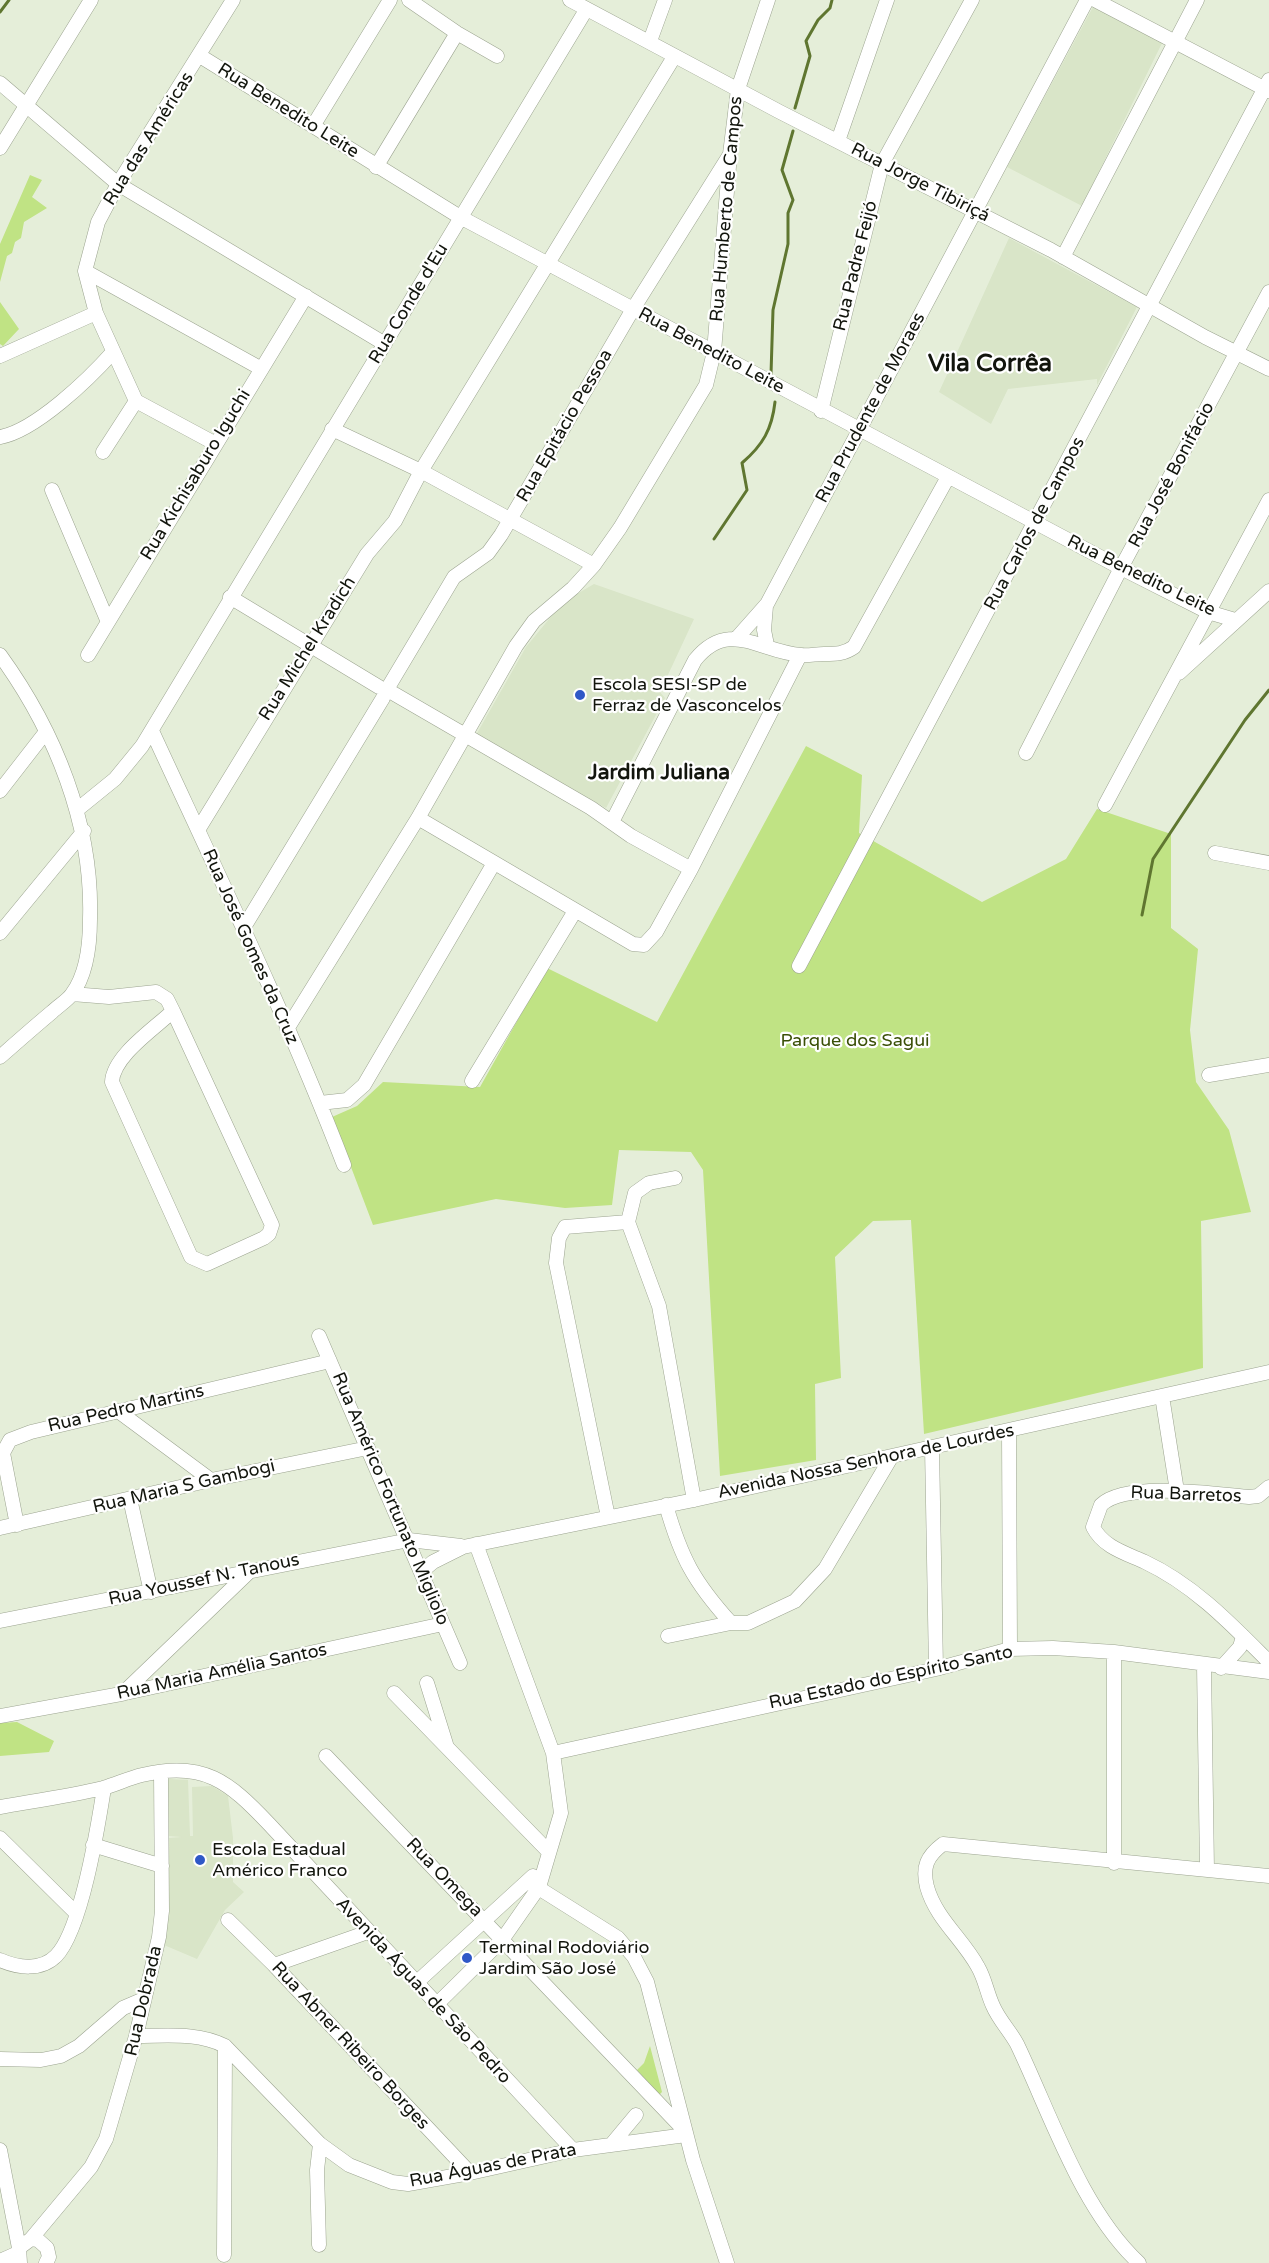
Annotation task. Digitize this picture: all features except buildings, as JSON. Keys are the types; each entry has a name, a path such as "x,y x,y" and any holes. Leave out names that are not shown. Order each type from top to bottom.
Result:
{"street":[{"path":"0,148 91,0"},
{"name":"Rua das Américas","path":"136,401 96,313 85,271 98,222 118,184 233,0"},
{"path":"313,126 390,0"},
{"path":"409,0 497,56"},
{"name":"Rua Jorge Tibiriçá","path":"570,0 650,41 674,57 1063,257 1269,369"},
{"path":"650,41 665,0"},
{"name":"Rua Humberto de Campos","path":"286,1029 418,818 464,735 531,624 573,588 594,565 620,528 700,396 709,376 714,352 730,154 738,89 768,0"},
{"path":"838,141 887,0"},
{"name":"Rua Padre Feijó","path":"821,411 882,164 972,0"},
{"name":"Rua Prudente de Moraes","path":"736,639 766,604 1087,0"},
{"path":"1095,0 1268,87"},
{"path":"1063,257 1197,0"},
{"name":"Rua Conde d'Eu","path":"78,809 124,769 152,730 230,597 586,10"},
{"path":"376,167 458,33"},
{"name":"Rua Benedito Leite","path":"200,56 460,217 821,411 1121,568 1208,612 1235,620"},
{"name":"Rua Michel Kradich","path":"198,830 309,645 367,554 395,521 421,471 674,57"},
{"path":"0,83 118,184 385,344"},
{"name":"Rua Carlos de Campos","path":"799,966 1268,87"},
{"name":"Rua Epitácio Pessoa","path":"244,927 454,577 488,553 633,309 730,154"},
{"path":"85,271 260,368"},
{"name":"Rua José Bonifácio","path":"1026,753 1121,568 1269,292"},
{"name":"Rua Kichisaburo Iguchi","path":"88,655 260,368 306,296"},
{"path":"0,356 96,313"},
{"path":"0,437 18,432 32,424 83,383 113,352"},
{"path":"104,452 136,401 216,444"},
{"path":"332,429 421,471 594,565"},
{"path":"612,822 695,660 711,644 722,639 736,639 767,645 800,655 838,654 854,647 948,477"},
{"path":"52,490 108,622"},
{"path":"1105,805 1269,500"},
{"path":"1171,680 1269,591"},
{"path":"230,597 386,691 612,822 631,836 692,869"},
{"name":"Rua Prudente de Moraes","path":"766,604 764,630 767,645"},
{"path":"0,655 13,673 45,733 78,809 84,831 91,883 90,935 84,966 72,994 0,1058"},
{"path":"418,818 574,911 633,944 644,945 656,932 692,869 800,655"},
{"name":"Rua José Gomes da Cruz","path":"152,730 244,927 286,1029 320,1103 344,1165"},
{"path":"0,791 45,733"},
{"path":"0,933 84,831"},
{"path":"1215,853 1269,862"},
{"path":"320,1103 347,1100 364,1085 494,863"},
{"path":"472,1081 574,911"},
{"path":"72,994 109,997 156,992 164,996 173,1011 272,1225 269,1234 264,1238 207,1264 191,1257 112,1082 118,1061 173,1011"},
{"path":"1209,1074 1269,1065"},
{"path":"675,1178 649,1183 635,1193 628,1222 659,1306 694,1500"},
{"path":"608,1517 556,1263 559,1238 566,1227 628,1222"},
{"name":"Rua Américo Fortunato Migliolo","path":"319,1336 409,1539 460,1663"},
{"name":"Rua Pedro Martins","path":"17,1525 3,1453 5,1446 20,1435 330,1361"},
{"name":"Avenida Nossa Senhora de Lourdes","path":"469,1545 694,1500 1269,1372"},
{"path":"1162,1396 1177,1491"},
{"path":"118,1411 211,1480"},
{"path":"1010,1431 1010,1649"},
{"path":"932,1447 936,1669"},
{"name":"Rua Maria S Gambogi","path":"0,1528 211,1480 368,1448"},
{"path":"668,1636 731,1623 748,1623 795,1601 825,1569 892,1456"},
{"name":"Rua Barretos","path":"1269,1487 1258,1496 1249,1497 1177,1491 1113,1496 1101,1505 1093,1527 1101,1541 1180,1581 1269,1662"},
{"path":"130,1499 151,1592"},
{"path":"666,1505 685,1563 702,1589 731,1623"},
{"name":"Rua Youssef N. Tanous","path":"0,1621 409,1539 469,1545"},
{"path":"421,1572 469,1545 553,1753 561,1803 548,1863 502,1940 436,2005"},
{"path":"121,1694 248,1573"},
{"name":"Rua Maria Amélia Santos","path":"0,1716 121,1694 443,1624"},
{"path":"1221,1668 1240,1647 1243,1636"},
{"name":"Rua Estado do Espírito Santo","path":"553,1753 936,1669 1010,1649 1053,1648 1114,1652 1221,1668 1269,1672"},
{"path":"1114,1652 1114,1863"},
{"path":"1204,1665 1207,1870"},
{"path":"427,1683 447,1746"},
{"path":"394,1693 549,1853"},
{"name":"Rua Omega","path":"326,1756 686,2134"},
{"name":"Avenida Águas de São Pedro","path":"0,1807 104,1788 160,1772 191,1770 223,1780 236,1790 573,2150"},
{"name":"Rua Dobrada","path":"23,2249 91,2167 106,2139 136,2036 159,1937 162,1911 160,1772"},
{"path":"0,1960 35,1967 46,1963 62,1949 77,1914 104,1788"},
{"path":"0,1838 77,1914"},
{"path":"1139,2263 1122,2246 1083,2184 1016,2042 991,2002 978,1966 932,1902 926,1884 927,1861 931,1853 943,1844 1114,1863 1269,1876"},
{"path":"93,1845 162,1866"},
{"path":"416,1983 484,1920 534,1884"},
{"path":"534,1884 606,1928 634,1957 647,1982 686,2134 727,2263"},
{"name":"Rua Abner Ribeiro Borges","path":"228,1920 274,1965 470,2173"},
{"path":"274,1965 368,1932"},
{"path":"0,2059 41,2060 61,2056 78,2046 123,2008 144,1999"},
{"name":"Rua Águas de Prata","path":"136,2036 195,2036 210,2038 225,2046 320,2144 356,2169 392,2182 408,2184 573,2150 686,2134"},
{"path":"224,2255 225,2046"},
{"path":"611,2145 636,2115"},
{"path":"319,2245 317,2170 320,2144"},
{"path":"0,2152 11,2219 23,2249"},
{"name":"Rua Dobrada","path":"48,2259 55,2211"},
{"path":"0,2261 23,2249 44,2244 48,2259"}],"shaded area":[{"path":"1094,5 1164,39 1082,206 1007,167"},
{"path":"1009,238 1137,307 1097,385 1097,379 1008,389 991,424 939,392"},
{"name":"Escola SESI-SP de Ferraz de Vasconcelos","path":"594,584 694,619 660,692 665,698 606,808 476,735 526,647 563,602"},
{"name":"Escola Estadual Américo Franco","path":"169,1779 188,1780 190,1836 193,1836 192,1787 212,1786 228,1796 233,1838 233,1882 244,1892 225,1910 197,1959 164,1945 168,1838 182,1837 168,1836 165,1785"}],"green space":[{"path":"30,175 42,180 32,197 47,208 24,222 21,238 15,242 12,253 7,256 0,282 0,244"},
{"path":"0,302 19,329 3,346 0,344"},
{"name":"Parque dos Sagui","path":"806,746 862,775 859,833 982,902 1066,859 1097,809 1171,834 1171,928 1198,949 1190,1030 1196,1082 1229,1130 1251,1212 1201,1221 1203,1368 924,1434 911,1220 873,1221 835,1257 841,1378 815,1384 816,1460 720,1476 703,1170 691,1152 619,1150 612,1205 565,1208 496,1199 373,1225 332,1117 357,1106 383,1082 480,1087 547,968 657,1022"},
{"path":"17,1722 54,1741 49,1752 0,1756 0,1723"},
{"path":"650,2046 662,2092 659,2095 637,2070 644,2063"}],"waterway":[{"path":"0,12 9,0"},
{"path":"795,108 810,56 806,41 818,20 830,8 832,0"},
{"path":"771,374 773,310 788,244 788,213 793,200 782,170 793,131"},
{"path":"714,539 747,490 742,463 756,450 765,436 772,420 775,402"},
{"path":"1142,915 1153,859 1245,720 1269,690"}],"place":[{"name":"Escola SESI-SP de Ferraz de Vasconcelos","path":"580,695"},
{"name":"Escola Estadual Américo Franco","path":"200,1860"},
{"name":"Terminal Rodoviário Jardim São José","path":"467,1958"}],"district":[{"name":"Vila Corrêa","path":"990,365"},
{"name":"Jardim Juliana","path":"659,773"}]}
